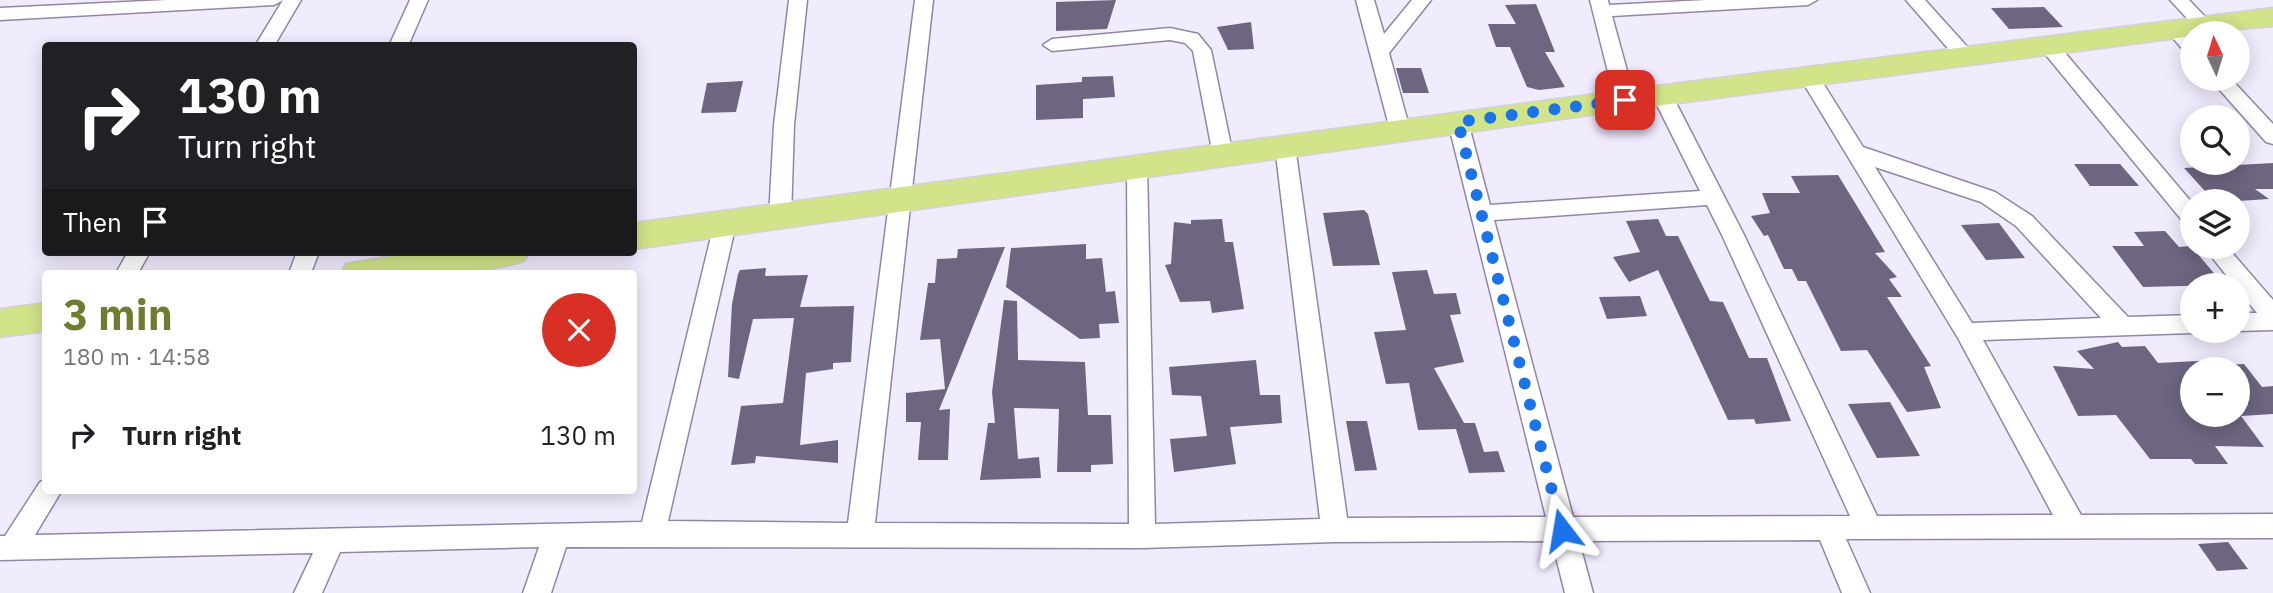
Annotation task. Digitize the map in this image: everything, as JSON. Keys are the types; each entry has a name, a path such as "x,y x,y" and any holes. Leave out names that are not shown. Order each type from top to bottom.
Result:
{"main road":[{"path":"2235,21 2273,17"},
{"path":"637,236 1458,122 2180,27"},
{"path":"381,270 482,256"},
{"path":"0,323 42,318"}],"street":[{"path":"0,14 136,3 274,0"},
{"path":"266,42 292,0"},
{"path":"400,42 419,0"},
{"path":"780,217 784,125 798,0"},
{"path":"860,536 924,0"},
{"path":"1365,0 1400,130"},
{"path":"1379,51 1422,0"},
{"path":"1625,100 1600,6 1808,0"},
{"path":"1915,0 1965,56"},
{"path":"1052,45 1170,34 1191,38 1202,50 1223,155"},
{"path":"2048,45 2180,203"},
{"path":"1809,76 1966,332 2074,528"},
{"path":"2231,91 2273,136"},
{"path":"1662,95 1869,528"},
{"path":"1458,122 1579,593"},
{"path":"1285,146 1335,530"},
{"path":"1854,152 1945,185 1988,197 2024,221 2122,326"},
{"path":"1137,167 1142,536"},
{"path":"1481,213 1713,197"},
{"path":"652,533 725,224"},
{"path":"2225,259 2273,319"},
{"path":"2250,321 2273,319"},
{"path":"1966,332 2180,324"},
{"path":"6,548 46,494"},
{"path":"6,548 652,533 1142,536 1335,530 2273,526"},
{"path":"1828,528 1856,593"},
{"path":"537,593 556,537"},
{"path":"308,593 332,539"}],"building":[{"path":"1116,0 1107,29 1056,31 1056,2"},
{"path":"1536,4 1555,52 1545,52 1565,87 1539,90 1527,87 1510,47 1496,47 1488,24 1516,24 1505,5"},
{"path":"2044,7 2063,27 2009,29 1991,8"},
{"path":"1251,22 1254,49 1228,50 1217,27"},
{"path":"1396,68 1421,68 1429,93 1403,93"},
{"path":"1113,76 1115,97 1083,99 1083,118 1036,120 1036,85 1082,82 1082,77"},
{"path":"743,81 736,112 701,113 707,83"},
{"path":"2273,163 2273,189 2255,189 2269,199 2250,200 2250,189 2203,189 2190,175 2250,175 2250,164"},
{"path":"2074,164 2120,164 2139,186 2090,186"},
{"path":"1838,175 1885,252 1875,253 1897,277 1889,279 1902,297 1887,297 1931,366 1924,367 1941,408 1907,412 1867,350 1841,351 1806,281 1798,281 1792,269 1784,269 1768,235 1764,236 1751,216 1770,213 1762,193 1800,193 1791,176"},
{"path":"1364,210 1368,214 1380,265 1333,266 1323,213"},
{"path":"1222,219 1225,242 1233,242 1244,309 1212,313 1210,301 1180,302 1165,265 1171,264 1174,222 1191,224 1191,220"},
{"path":"1658,219 1666,236 1678,236 1710,301 1723,302 1749,358 1767,358 1791,421 1756,424 1754,419 1728,420 1658,270 1629,282 1613,257 1640,252 1626,221"},
{"path":"1999,223 2025,258 1986,260 1961,225"},
{"path":"2165,231 2180,247 2180,259 2202,259 2214,273 2180,273 2180,286 2143,287 2112,246 2144,246 2134,232"},
{"path":"1086,244 1086,259 1102,258 1106,292 1115,291 1119,323 1099,324 1100,338 1080,339 1006,287 1011,248"},
{"path":"1005,247 939,410 950,409 948,460 918,460 921,422 906,422 906,393 945,389 940,339 920,340 928,283 935,283 937,259 957,258 958,249"},
{"path":"766,268 765,276 808,275 800,307 854,306 851,362 833,363 833,369 806,373 800,445 838,440 838,463 756,456 755,463 731,465 741,406 783,403 794,318 753,319 739,379 728,377 732,304 738,274 740,270"},
{"path":"1427,270 1434,294 1456,293 1461,314 1450,315 1464,362 1434,368 1464,423 1475,423 1484,452 1498,451 1505,472 1469,473 1456,429 1418,430 1409,383 1386,384 1374,332 1406,330 1392,272"},
{"path":"1640,296 1647,316 1607,319 1599,297"},
{"path":"1004,300 1017,301 1018,360 1085,362 1088,415 1111,415 1113,464 1091,465 1091,472 1057,472 1059,409 1014,408 1018,459 1039,457 1041,478 980,480 988,423 995,423 992,392"},
{"path":"2118,342 2122,347 2145,346 2158,363 2180,362 2180,427 2249,427 2264,447 2215,446 2228,464 2195,464 2191,459 2150,459 2116,415 2078,416 2053,366 2094,369 2077,351"},
{"path":"1256,360 1260,395 1280,395 1282,423 1230,427 1236,464 1174,472 1170,439 1207,436 1201,396 1172,395 1169,367"},
{"path":"2250,372 2262,387 2273,386 2273,414 2250,415"},
{"path":"1890,402 1920,456 1877,458 1848,404"},
{"path":"1346,421 1367,421 1377,470 1355,471"},
{"path":"2228,542 2248,569 2217,571 2198,544"}],"route":[{"path":"1562,530 1458,122 1625,100"}]}
